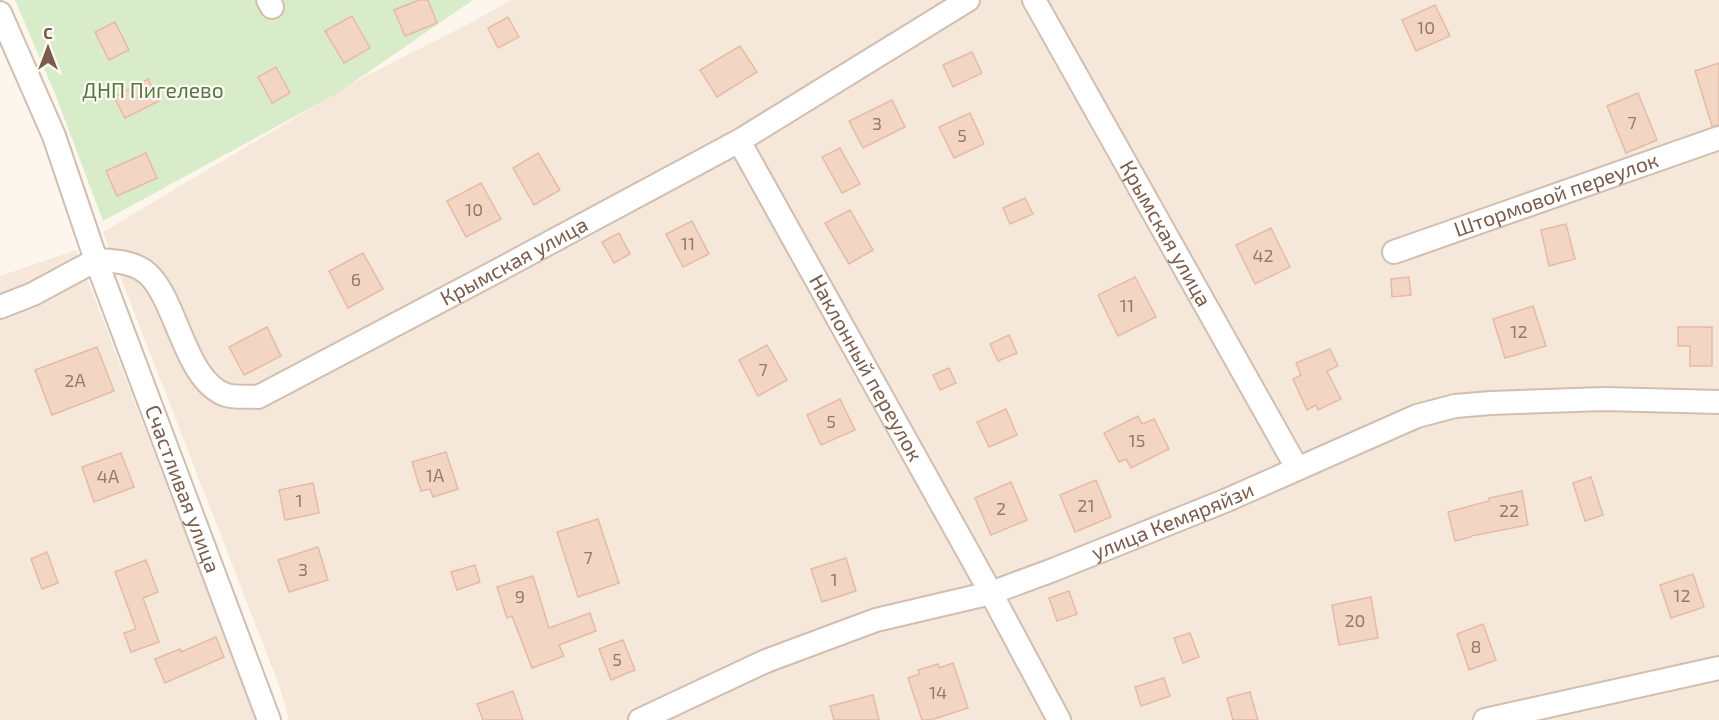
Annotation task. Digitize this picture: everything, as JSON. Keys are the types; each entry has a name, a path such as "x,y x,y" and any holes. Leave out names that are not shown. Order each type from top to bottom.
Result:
{"street":[{"name":"Крымская улица","path":"96,260 132,264 147,273 159,290 194,362 209,385 226,396 258,397 739,141 968,0"},
{"name":"Крымская улица","path":"1034,0 1297,468"},
{"name":"Счастливая улица","path":"0,13 54,136 96,260 269,720"},
{"name":"Штормовой переулок","path":"1394,252 1719,138"},
{"name":"Наклонный переулок","path":"739,141 1059,720"},
{"path":"0,307 33,294 96,260"},
{"name":"улица Кемяряйзи","path":"640,720 766,661 876,620 991,594 1227,500 1417,416 1455,406 1491,403 1604,399 1719,402"},
{"path":"1485,720 1719,668"}],"shaded area":[{"path":"511,0 1719,0 1719,720 289,720 279,685 103,232 362,78"},
{"path":"76,250 257,720 0,720 0,276"}],"green space":[{"name":"ДНП Пигелево","path":"15,0 473,0 338,93 103,221 56,96"}],"building":[{"path":"419,0 428,0 437,23 405,36 394,10"},
{"path":"1435,5 1450,36 1416,51 1402,20"},
{"path":"352,16 370,48 344,63 325,31"},
{"path":"508,17 519,37 498,48 488,28"},
{"path":"115,22 129,50 109,60 95,32"},
{"path":"740,46 757,72 717,97 700,70"},
{"path":"972,52 982,73 953,87 943,65"},
{"path":"1719,63 1719,125 1712,126 1695,71"},
{"path":"276,67 290,93 272,103 258,77"},
{"path":"148,79 159,101 125,118 114,97"},
{"path":"1638,93 1657,140 1626,153 1607,106"},
{"path":"892,100 905,127 863,148 849,121"},
{"path":"970,113 984,144 954,158 939,127"},
{"path":"840,148 860,184 842,193 822,157"},
{"path":"146,153 157,178 117,196 106,171"},
{"path":"538,153 560,190 534,205 513,168"},
{"path":"481,183 501,219 466,237 447,201"},
{"path":"1025,198 1033,214 1010,224 1003,208"},
{"path":"850,210 873,250 849,264 825,223"},
{"path":"692,221 709,254 683,267 666,234"},
{"path":"1566,224 1575,259 1549,266 1541,230"},
{"path":"1271,228 1290,267 1255,284 1236,245"},
{"path":"619,233 630,254 614,263 602,242"},
{"path":"363,253 383,289 348,308 329,271"},
{"path":"1135,277 1156,317 1118,336 1098,295"},
{"path":"1409,277 1411,295 1392,297 1391,279"},
{"path":"1533,306 1546,346 1505,358 1493,319"},
{"path":"267,327 281,356 244,375 229,347"},
{"path":"1678,327 1712,327 1712,366 1690,366 1690,346 1678,346"},
{"path":"1009,335 1017,353 998,361 990,344"},
{"path":"767,345 787,380 758,396 739,360"},
{"path":"97,347 114,391 52,415 35,370"},
{"path":"1330,349 1338,366 1327,371 1341,399 1318,410 1316,405 1307,410 1293,379 1301,375 1296,363"},
{"path":"949,368 956,383 940,390 933,375"},
{"path":"840,399 855,430 821,445 807,415"},
{"path":"1006,409 1017,435 989,447 977,422"},
{"path":"1138,416 1142,424 1154,419 1169,449 1131,468 1126,459 1119,462 1104,433"},
{"path":"446,452 458,489 433,497 430,489 421,491 412,462"},
{"path":"121,453 134,487 94,502 82,467"},
{"path":"1591,477 1603,515 1585,521 1573,483"},
{"path":"1096,480 1111,517 1075,532 1060,495"},
{"path":"1011,482 1027,520 991,535 975,498"},
{"path":"313,483 319,513 285,520 279,490"},
{"path":"1522,491 1528,525 1455,541 1448,512 1489,501 1489,498"},
{"path":"598,519 619,583 578,597 557,532"},
{"path":"318,547 328,580 289,592 278,560"},
{"path":"47,552 58,583 42,589 31,559"},
{"path":"846,558 856,591 822,602 811,569"},
{"path":"146,560 158,592 143,598 159,642 131,652 124,633 136,629 115,572"},
{"path":"475,565 480,582 457,590 451,572"},
{"path":"1693,574 1704,607 1671,618 1660,585"},
{"path":"533,576 549,628 590,613 596,631 559,645 564,656 532,668 512,616 507,618 497,587"},
{"path":"1069,591 1077,614 1057,621 1049,598"},
{"path":"1371,597 1378,638 1339,645 1332,605"},
{"path":"1483,624 1496,660 1469,670 1457,634"},
{"path":"1190,633 1199,657 1183,663 1174,638"},
{"path":"216,637 224,657 165,683 155,659 180,649 181,652"},
{"path":"623,640 635,670 611,680 599,649"},
{"path":"953,663 968,708 931,720 922,720 908,678 920,674 918,670 938,664 939,668"},
{"path":"1164,678 1170,696 1141,706 1135,687"},
{"path":"513,691 523,720 483,720 477,704"},
{"path":"1250,692 1258,720 1233,720 1227,698"},
{"path":"873,695 879,720 834,720 830,706"}]}
